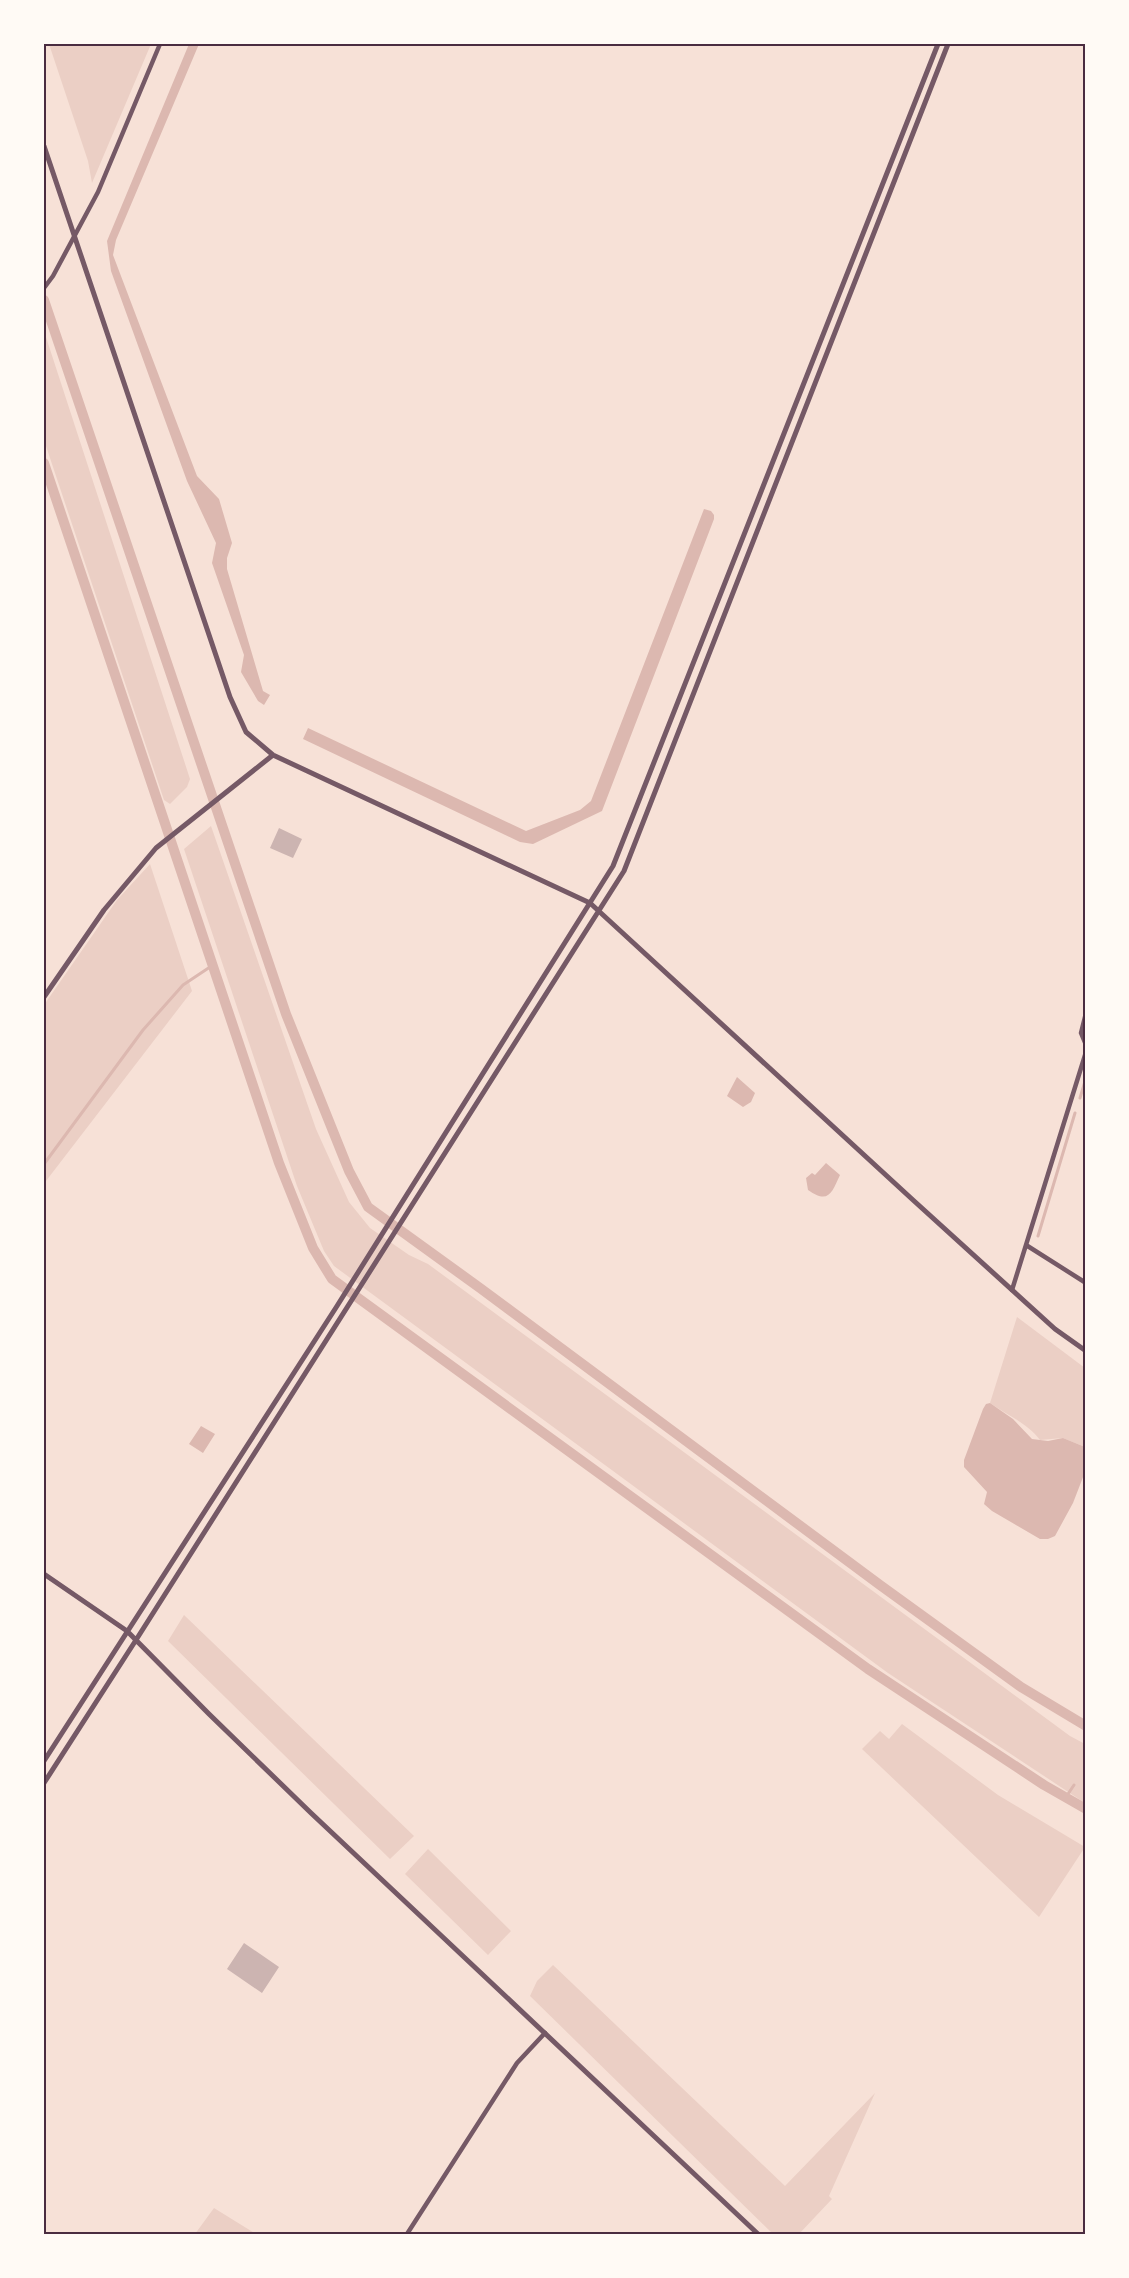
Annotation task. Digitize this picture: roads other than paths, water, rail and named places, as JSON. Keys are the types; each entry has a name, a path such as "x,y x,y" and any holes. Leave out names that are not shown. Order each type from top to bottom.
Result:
{"street":[{"path":"44,288 98,192 160,44"},
{"path":"44,1761 337,1306 613,866 938,44"},
{"path":"44,1783 624,871 948,44"},
{"path":"44,146 230,697 246,732 273,755 590,903 1055,1329 1086,1352"},
{"path":"44,997 105,910 156,848 273,755"},
{"path":"1086,1013 1081,1033 1086,1046"},
{"path":"1012,1290 1086,1052"},
{"path":"1026,1245 1086,1283"},
{"path":"44,1574 128,1631 311,1813 758,2235"},
{"path":"407,2235 517,2063 545,2033"}],"waterway":[{"path":"44,300 286,1014 349,1171 368,1207 1021,1687 1086,1726"},
{"path":"44,463 279,1163 313,1248 332,1279 868,1669 1044,1785 1086,1809"},
{"path":"44,1164 143,1030 183,985 213,965"},
{"path":"1080,1098 1086,1078"},
{"path":"1038,1236 1075,1113"},
{"path":"1066,1797 1074,1785"}]}
